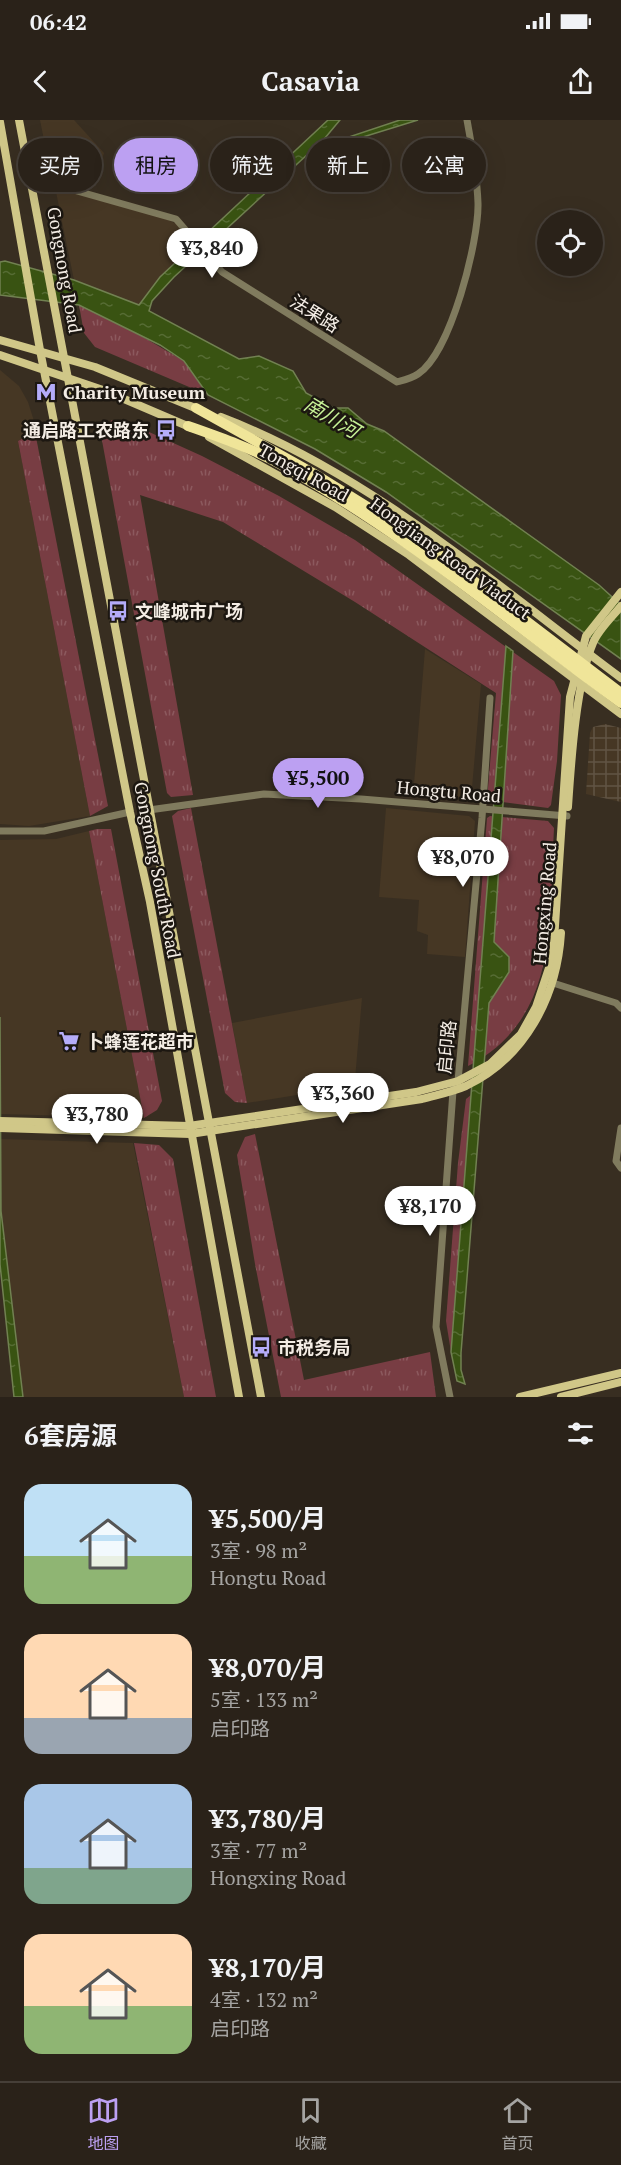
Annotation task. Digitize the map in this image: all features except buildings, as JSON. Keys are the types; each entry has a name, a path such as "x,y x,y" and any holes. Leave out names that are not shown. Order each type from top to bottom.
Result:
{"highway":[{"name":"Hongjiang Road Viaduct","path":"196,408 416,537 621,693"},
{"name":"Hongjiang Road Viaduct","path":"188,426 262,455 341,495 621,703"}],"main road":[{"name":"Gongnong Road","path":"19,120 23,138"},
{"path":"0,122 40,350"},
{"name":"Gongnong Road","path":"34,192 63,356"},
{"name":"Tongqi Road","path":"0,340 63,356 250,428 282,444 422,528 621,678"},
{"name":"Gongnong South Road","path":"40,350 130,812 150,902 239,1397"},
{"name":"Tongqi Road","path":"0,355 68,378 188,426 367,528 409,555 621,714"},
{"name":"Gongnong South Road","path":"63,356 261,1397"},
{"path":"590,638 620,594"},
{"path":"590,638 621,606"},
{"name":"Hongxing Road","path":"2,1124 190,1130 416,1092 488,1074 512,1054 525,1038 541,1012 553,983 560,940 570,697 581,650 590,638"},
{"name":"Hongxing Road","path":"210,1126 422,1099 453,1091 490,1064 521,1034 548,978 555,935 564,816 590,638"},
{"path":"520,1397 621,1373"},
{"path":"561,1397 621,1382"}],"street":[{"name":"法果路","path":"81,192 176,219 222,272 397,382 420,373 436,351 449,329 470,265 476,235 478,204 467,120"},
{"name":"启印路","path":"464,1081 485,809 490,698"},
{"name":"Hongtu Road","path":"149,810 264,794 564,816"},
{"path":"0,831 44,831 130,812"},
{"path":"553,983 616,1003 621,1008"},
{"name":"启印路","path":"450,1397 436,1326 453,1091"},
{"path":"621,1128 616,1161 621,1168"}],"shaded area":[{"path":"40,120 74,120 90,138 44,138"},
{"path":"56,192 73,192 162,217 177,224 196,246 160,277 139,305 74,280"},
{"path":"0,370 19,386 28,402 34,421 35,432 18,441 90,816 29,826 0,824"},
{"path":"425,649 481,684 472,788 465,800 413,796"},
{"path":"605,724 621,728 621,802 586,794 590,733 593,727"},
{"path":"386,808 469,816 475,821 465,957 427,954 428,935 417,931 419,900 379,897"},
{"path":"89,831 144,1118 0,1114 0,840 56,839"},
{"path":"362,998 354,1091 303,1094 247,1103 232,1023"},
{"path":"0,1139 133,1143 184,1397 20,1397 0,1254"}],"green space":[{"path":"79,305 126,327 184,361 208,395 95,347 84,333"},
{"path":"112,420 127,422 202,456 279,496 355,540 554,681 561,695 557,761 551,805 548,808 487,800 496,693 355,602 223,522 140,495 193,795 171,797 167,793 101,435 103,427"},
{"path":"35,432 108,806 90,816 18,441"},
{"path":"191,808 247,1103 235,1102 225,1093 172,816 178,811"},
{"path":"490,816 548,821 554,828 552,896 544,962 535,993 520,1021 498,1046 468,1066 487,818"},
{"path":"111,829 162,1101 157,1110 144,1118 89,831"},
{"path":"471,1095 451,1352 446,1321 458,1163 466,1099"},
{"path":"255,1134 304,1380 430,1352 436,1397 281,1397 237,1155 245,1137"},
{"path":"134,1143 159,1145 173,1159 216,1397 184,1397"}],"water":[{"path":"328,120 340,120 325,138 309,138"},
{"path":"400,120 418,120 360,138 346,138"},
{"path":"306,141 306,156 294,167 294,152"},
{"name":"南川河","path":"251,192 267,192 174,277 152,301 149,311 239,359 259,356 293,371 306,393 334,408 348,408 367,424 384,431 599,585 621,605 621,659 386,492 315,449 208,395 184,361 160,345 79,305 0,295 0,262 5,261 74,280 139,305 160,277"},
{"path":"506,646 513,651 494,942 509,957 509,972 489,1003 461,1353 461,1370 465,1384 457,1381 451,1352"},
{"path":"0,1017 1,1211 23,1397 14,1397 0,1264"}],"place":[{"name":"Charity Museum","path":"46,392"},
{"name":"通启路工农路东","path":"166,430"},
{"name":"文峰城市广场","path":"118,611"},
{"name":"卜蜂莲花超市","path":"69,1041"},
{"name":"市税务局","path":"261,1347"}]}
